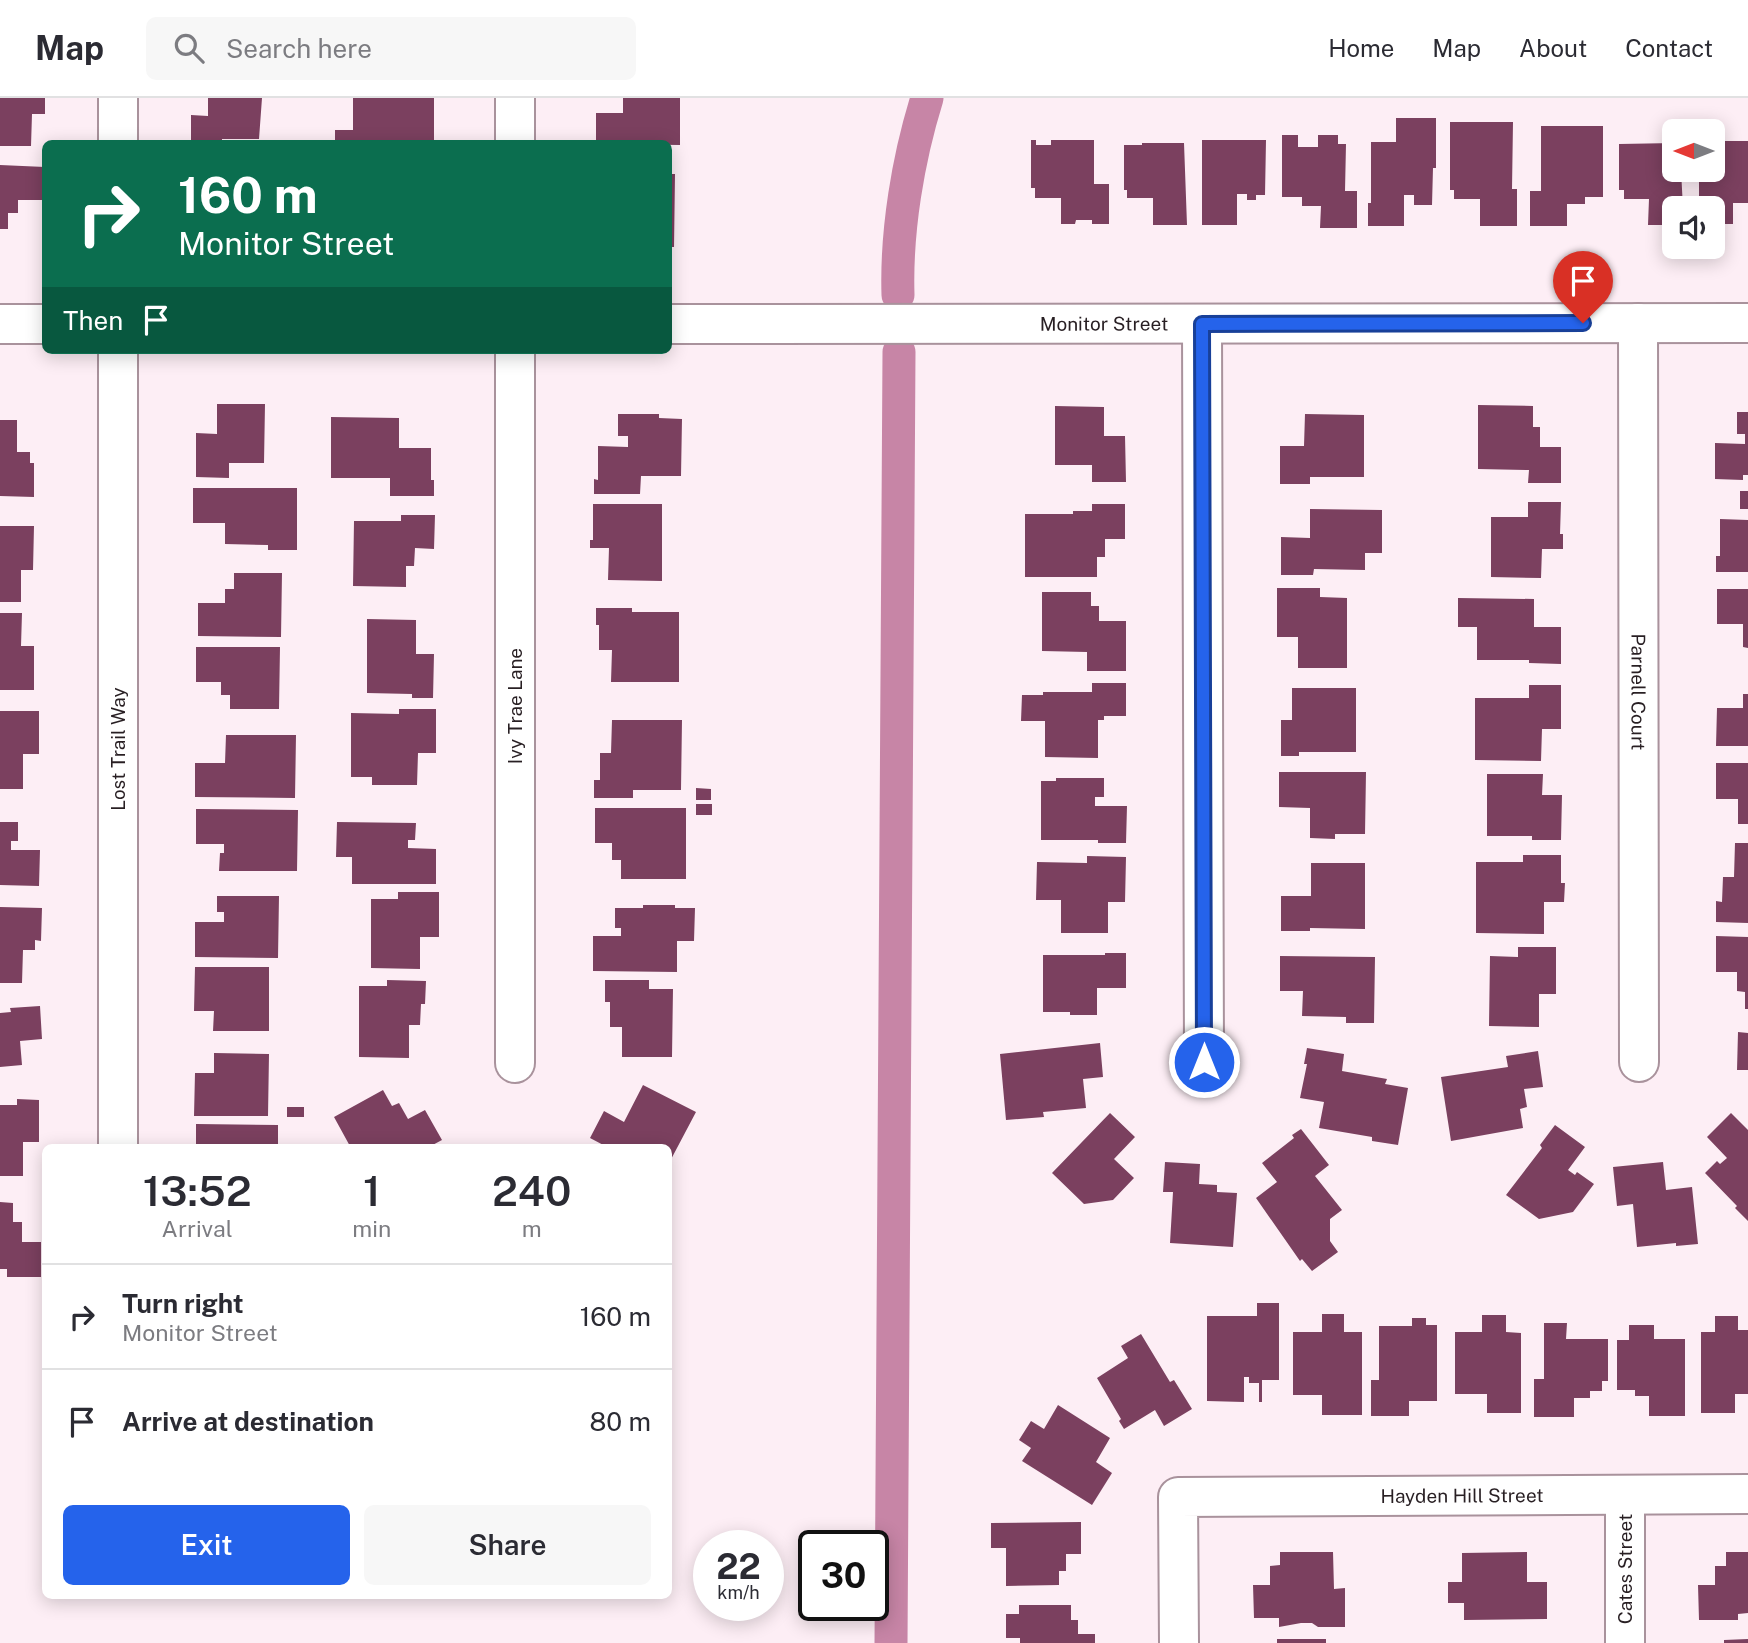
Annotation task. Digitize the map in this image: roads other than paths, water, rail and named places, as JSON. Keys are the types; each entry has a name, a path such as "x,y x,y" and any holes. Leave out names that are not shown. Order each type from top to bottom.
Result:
{"street":[{"path":"118,98 118,140"},
{"path":"515,98 515,140"},
{"name":"Parnell Court","path":"1638,323 1639,1062"},
{"name":"Monitor Street","path":"672,324 1748,323"},
{"path":"0,324 42,324"},
{"path":"1202,324 1204,1062"},
{"name":"Lost Trail Way","path":"118,354 118,1144"},
{"name":"Ivy Trae Lane","path":"515,354 516,1063"},
{"name":"Hayden Hill Street","path":"1179,1643 1178,1497 1748,1494"},
{"name":"Cates Street","path":"1625,1495 1625,1643"}],"waterway":[{"path":"898,295 901,221 914,146 927,98"},
{"path":"891,1643 899,352"}]}
